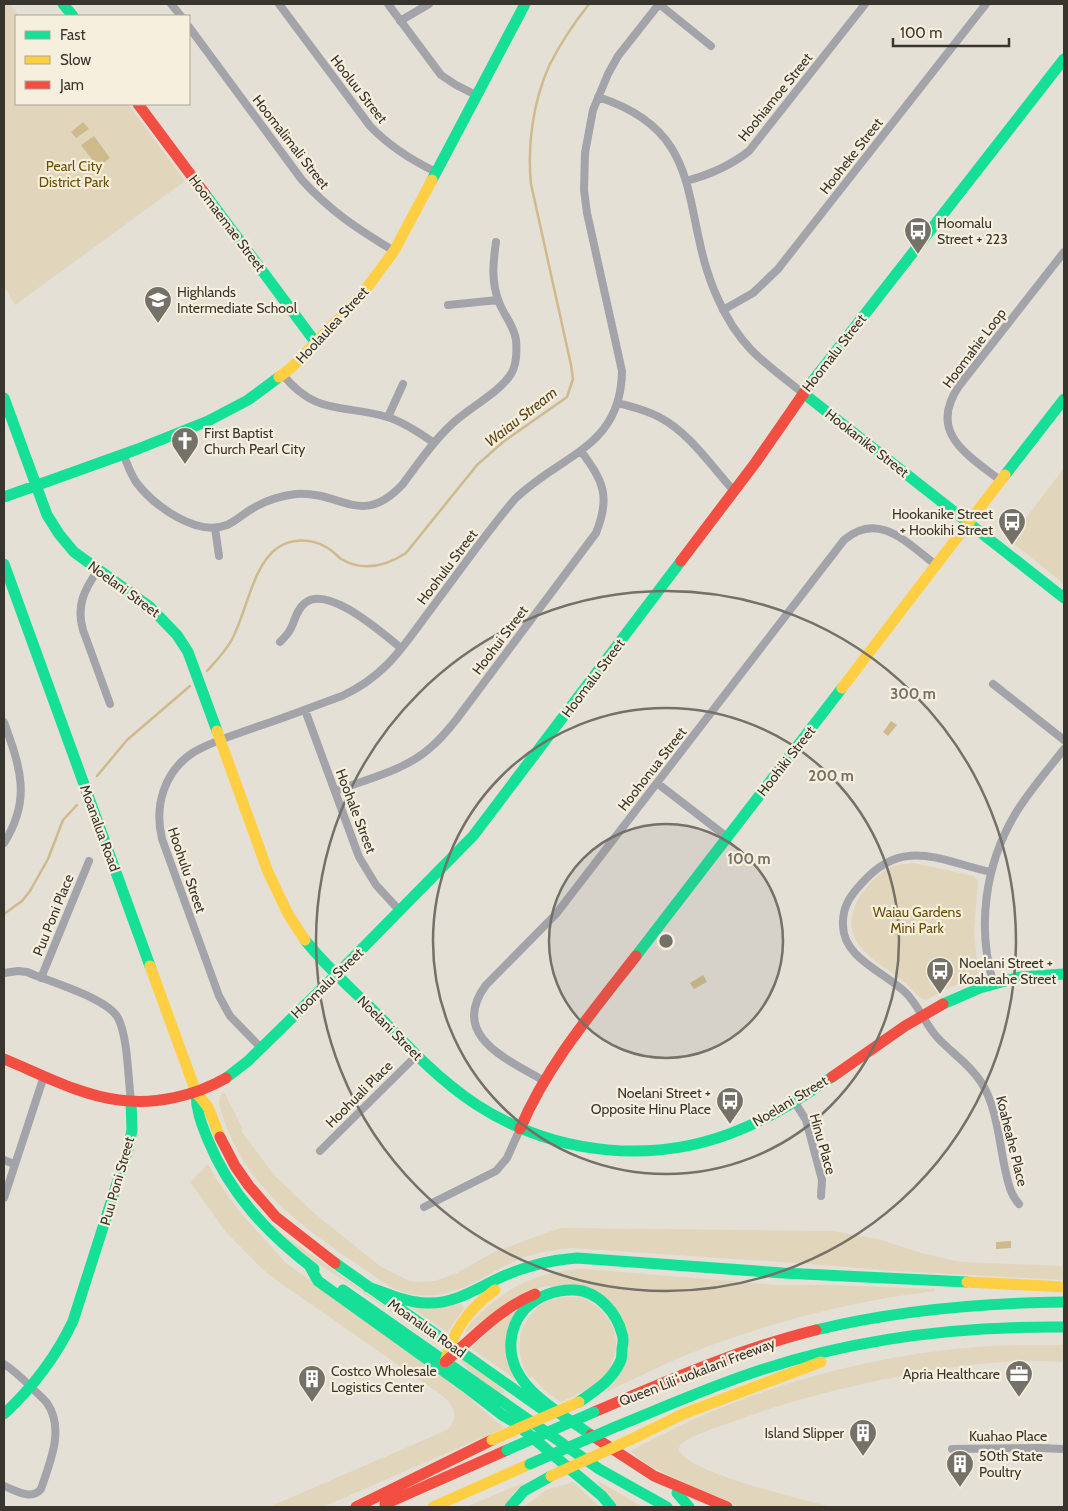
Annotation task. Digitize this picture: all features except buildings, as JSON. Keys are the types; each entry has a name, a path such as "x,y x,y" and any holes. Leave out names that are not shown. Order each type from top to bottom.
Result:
{"main road":[{"path":"63,4 72,15"},
{"name":"Hoolaulea Street","path":"4,497 124,454 215,418 248,400 282,376 360,297 394,251 525,4"},
{"name":"Hoomalu Street","path":"4,1059 94,1095 131,1101 162,1100 211,1087 231,1075 261,1048 452,859 484,822 762,454 803,393 1064,59"},
{"name":"Hoomaemae Street","path":"139,105 316,343"},
{"name":"Hookanike Street","path":"803,393 1064,598"},
{"name":"Noelani Street","path":"4,398 47,515 55,530 73,551 149,606 170,624 185,647 221,740 268,872 282,904 302,937 416,1055 466,1099 486,1112 520,1129 551,1140 590,1149 628,1152 665,1150 697,1144 730,1134 762,1120 956,996 993,982 1024,976 1064,974"},
{"name":"Hoohiki Street","path":"520,1129 544,1081 578,1031 1064,399"},
{"name":"Moanalua Road","path":"4,564 196,1092 197,1112 206,1138 231,1185 248,1208 277,1240 308,1265 599,1469 667,1507"},
{"name":"Moanalua Road","path":"196,1092 208,1107 218,1134 235,1166 265,1206 298,1236 599,1449 648,1479 677,1494 710,1507"},
{"name":"Puu Poni Street","path":"4,1414 32,1388 60,1348 78,1309 128,1149 132,1130 131,1101"},
{"path":"368,1287 408,1301 438,1303 462,1297 504,1276 544,1262 577,1258 783,1273 1064,1287"},
{"path":"308,1265 318,1280 514,1422 602,1496 611,1507"},
{"path":"445,1362 452,1336 472,1308 480,1300 508,1282 516,1272"},
{"path":"356,1507 492,1440 579,1402 600,1390 614,1376 618,1369 623,1354 623,1334 616,1315 602,1300 580,1290 558,1290 533,1295 512,1304 489,1321 445,1362"},
{"path":"558,1290 535,1299 525,1308 513,1330 511,1340 514,1362 524,1381 543,1401 626,1459 654,1476 727,1507"},
{"name":"Queen Liliʻuokalani Freeway","path":"377,1507 655,1385 766,1344 837,1324 912,1311 952,1306 1064,1302"},
{"name":"Queen Liliʻuokalani Freeway","path":"433,1507 714,1386 777,1365 873,1341 950,1331 1021,1327 1064,1327"},
{"path":"510,1507 524,1491 551,1476 683,1414 873,1341"},
{"path":"498,1398 514,1422"},
{"path":"677,1494 689,1507"}],"street":[{"path":"171,4 180,15"},
{"name":"Hooluu Street","path":"279,4 370,126 383,140 398,151 436,172"},
{"path":"388,4 441,75 476,96"},
{"path":"400,21 429,4"},
{"path":"659,4 711,46"},
{"name":"Hoohulu Street","path":"261,1048 235,1023 221,1002 160,830 161,800 169,778 184,759 199,749 342,696 370,681 384,669 401,648 515,499 535,482 581,451 606,427 618,403 622,384 621,362 589,224 584,190 586,144 598,97 618,56 659,4"},
{"name":"Hoohiamoe Street","path":"686,181 717,171 749,151 865,4"},
{"name":"Hooheke Street","path":"723,310 753,293 778,269 986,4"},
{"name":"Hoomalimali Street","path":"190,28 302,180 317,196 347,221 394,251"},
{"name":"Hookanike Street","path":"598,97 629,109 656,128 674,152 686,181 709,277 723,310 748,348 803,393"},
{"path":"124,454 133,476 152,498 172,513 200,527 215,528 235,521 271,499 290,495 320,496 358,507 374,505 396,492 453,422 497,389 512,372 516,359 516,339 512,325 498,300 492,270 496,242"},
{"name":"Hoomahie Loop","path":"1001,481 964,452 954,441 947,422 949,402 959,386 1064,252"},
{"path":"448,305 498,300"},
{"path":"282,376 299,392 322,404 332,408 388,417 408,426 434,443"},
{"path":"388,417 403,384"},
{"path":"618,403 659,417 677,429 734,491"},
{"name":"Hoohui Street","path":"335,791 404,765 420,756 437,742 456,720 596,533 604,511 604,496 594,470 581,451"},
{"path":"215,528 219,556"},
{"name":"Hoohonua Street","path":"544,1081 499,1055 481,1038 476,1025 475,1011 478,998 486,985 556,914 833,554 849,536 866,528 887,530 936,565"},
{"path":"98,570 83,593 80,604 80,618 110,704"},
{"path":"280,642 290,631 302,605 310,600 321,599 338,604 353,612 401,648"},
{"path":"993,684 1064,740"},
{"name":"Hoohale Street","path":"305,710 355,848 365,868 383,893 400,910"},
{"path":"4,722 16,756 21,781 18,811 4,843"},
{"path":"993,982 987,955 984,926 991,872 1013,817 1064,749"},
{"path":"657,783 728,837"},
{"name":"Koaheahe Place","path":"991,872 921,855 899,857 877,867 851,895 843,916 843,929 850,947 863,961 907,994 939,1039 970,1067 987,1092 1011,1192 1019,1204"},
{"name":"Puu Poni Place","path":"41,978 89,861"},
{"name":"Puu Poni Street","path":"4,973 27,972 99,1001 114,1012 119,1019 124,1035 131,1101"},
{"name":"Hoohuali Place","path":"320,1151 416,1055"},
{"path":"4,1198 44,1076"},
{"name":"Hinu Place","path":"794,1101 806,1120 808,1127 822,1180 821,1196"},
{"path":"424,1206 496,1171 507,1158 520,1129"},
{"path":"4,1160 14,1164"},
{"path":"4,1364 19,1375 46,1401 52,1414 55,1430 52,1456 38,1493 31,1495 4,1486"},
{"name":"Kuahao Place","path":"952,1448 1064,1449"}],"green space":[{"name":"Pearl City District Park","path":"4,4 10,4 18,15 15,15 15,105 129,105 185,181 15,305 4,286"},
{"path":"1064,468 1064,584 1009,540"},
{"name":"Waiau Gardens Mini Park","path":"914,863 974,876 978,881 974,931 978,973 975,977 944,990 942,988 938,991 939,993 926,1000 864,951 855,938 852,929 854,909 865,889 872,881 891,867"},
{"path":"224,1092 243,1129 241,1131 275,1176 314,1213 380,1266 409,1281 435,1281 457,1273 494,1252 560,1228 832,1231 878,1239 921,1253 961,1262 1064,1266 1064,1280 894,1271 571,1248 522,1258 473,1283 447,1293 433,1295 410,1294 390,1286 337,1250 291,1215 270,1195 252,1173 236,1148 220,1109 219,1101"},
{"path":"208,1164 239,1211 285,1262 458,1388 504,1428 323,1507 269,1507 447,1430 453,1421 454,1412 443,1396 261,1268 226,1232 190,1182"},
{"path":"270,1224 440,1345 437,1345 312,1260 290,1244"},
{"path":"585,1269 778,1285 832,1285 935,1289 935,1291 853,1304 773,1325 690,1353 604,1393 616,1381 620,1312 548,1286 539,1288 465,1333 471,1322 487,1307 521,1284 545,1275"},
{"path":"564,1297 583,1299 600,1309 611,1324 616,1341 616,1351 610,1368 601,1379 591,1387 561,1402 544,1390 532,1376 530,1378 523,1365 520,1339 523,1327 539,1307 550,1300"},
{"path":"461,1304 464,1308 447,1332 411,1308"},
{"path":"516,1312 518,1381 471,1348 508,1313"},
{"path":"1012,1345 1064,1345 1064,1362 997,1362 930,1371 866,1383 770,1409 704,1432 680,1445 679,1450 687,1459 703,1468 749,1485 832,1507 741,1507 727,1503 648,1465 630,1451 720,1408 815,1376 863,1364 912,1355 962,1348"},
{"path":"461,1358 499,1385 505,1393 500,1393 470,1372 459,1359"},
{"path":"598,1481 643,1507 618,1507"},
{"path":"525,1482 514,1492 503,1507 466,1507"},
{"path":"573,1482 600,1507 524,1507 546,1490"}],"shaded area":[{"path":"83,122 89,129 76,138 71,132"},
{"path":"94,136 110,158 98,167 81,145"},
{"path":"891,721 897,725 888,736 883,732"},
{"path":"703,975 707,982 694,989 690,983"},
{"path":"1011,1241 1011,1248 996,1249 996,1242"}],"waterway":[{"name":"Waiau Stream","path":"207,671 231,641 255,579 261,567 276,549 282,545 301,540 320,544 341,559 358,565 374,566 398,558 406,553 477,465 503,442 567,397 573,379 571,365 531,184 530,155 532,124 543,80 558,50 589,4"},
{"name":"Waiau Stream","path":"97,776 127,740 190,686"},
{"name":"Waiau Stream","path":"4,914 22,901 30,891 48,859 63,820 77,805"}],"traffic: fast":[{"path":"63,4 72,15"},
{"path":"432,180 525,4"},
{"path":"808,387 1064,59"},
{"path":"205,194 316,343"},
{"path":"4,497 138,449 208,421 248,400 279,377"},
{"path":"803,393 1064,598"},
{"path":"4,398 47,515 59,534 74,552 150,607 177,635 188,652 217,731"},
{"path":"1005,475 1064,399"},
{"path":"226,1078 248,1061 346,965 473,836 681,561"},
{"path":"4,564 150,966"},
{"path":"636,956 842,688"},
{"path":"305,940 331,970 413,1052 463,1096 508,1122 540,1135 573,1145 608,1150 642,1151 677,1148 711,1140 767,1117 832,1077"},
{"path":"943,1004 980,988 1020,977 1064,974"},
{"path":"196,1092 198,1111 203,1128 227,1178 252,1212 266,1227 314,1269"},
{"path":"4,1414 43,1371 73,1321 128,1149 132,1130 131,1101"},
{"path":"368,1287 420,1303 438,1303 468,1294 523,1268 577,1258 783,1273 967,1282"},
{"path":"335,1263 549,1414"},
{"path":"309,1265 318,1281 514,1422 602,1496 611,1507"},
{"path":"343,1290 599,1469 667,1507"},
{"path":"579,1402 613,1374 621,1360 623,1337 616,1318 611,1311 591,1294 575,1290 547,1294 534,1301 521,1313 515,1324 511,1341 512,1357 517,1372 538,1397 591,1435"},
{"path":"816,1330 878,1317 939,1309 1001,1304 1064,1302"},
{"path":"615,1427 745,1375 837,1349 875,1341 950,1331 1064,1327"},
{"path":"507,1450 594,1412"},
{"path":"530,1464 615,1427"},
{"path":"510,1507 524,1491 551,1476"},
{"path":"677,1493 689,1507"}],"traffic: slow":[{"path":"279,377 291,368 360,297 394,251 432,180"},
{"path":"842,688 1005,475"},
{"path":"217,731 268,872 288,914 305,940"},
{"path":"150,966 196,1092 208,1107 220,1137"},
{"path":"967,1282 1064,1287"},
{"path":"445,1362 448,1350 463,1321 477,1305 495,1290"},
{"path":"632,1439 683,1414 821,1362"},
{"path":"492,1440 579,1402"},
{"path":"551,1476 632,1439"},
{"path":"433,1507 530,1464"}],"traffic: jam":[{"path":"139,105 205,194"},
{"path":"681,561 756,462 808,387"},
{"path":"520,1129 531,1105 557,1061 636,956"},
{"path":"832,1077 905,1026 943,1004"},
{"path":"4,1059 89,1094 119,1100 147,1101 174,1098 201,1090 226,1078"},
{"path":"220,1137 235,1166 249,1186 276,1217 335,1263"},
{"path":"445,1362 498,1316 510,1307 535,1294"},
{"path":"594,1412 731,1356 816,1330"},
{"path":"591,1435 654,1476 727,1507"},
{"path":"356,1507 492,1440"},
{"path":"385,1504 507,1450"}],"place":[{"name":"Hoomalu Street + 223","path":"918,255"},
{"name":"Highlands Intermediate School","path":"158,324"},
{"name":"First Baptist Church Pearl City","path":"185,465"},
{"name":"Hookanike Street + Hookihi Street","path":"1012,546"},
{"name":"Noelani Street + Koaheahe Street","path":"940,995"},
{"name":"Noelani Street + Opposite Hinu Place","path":"730,1125"},
{"name":"Apria Healthcare","path":"1019,1398"},
{"name":"Costco Wholesale Logistics Center","path":"312,1403"},
{"name":"Island Slipper","path":"863,1457"},
{"name":"50th State Poultry","path":"960,1488"}]}
